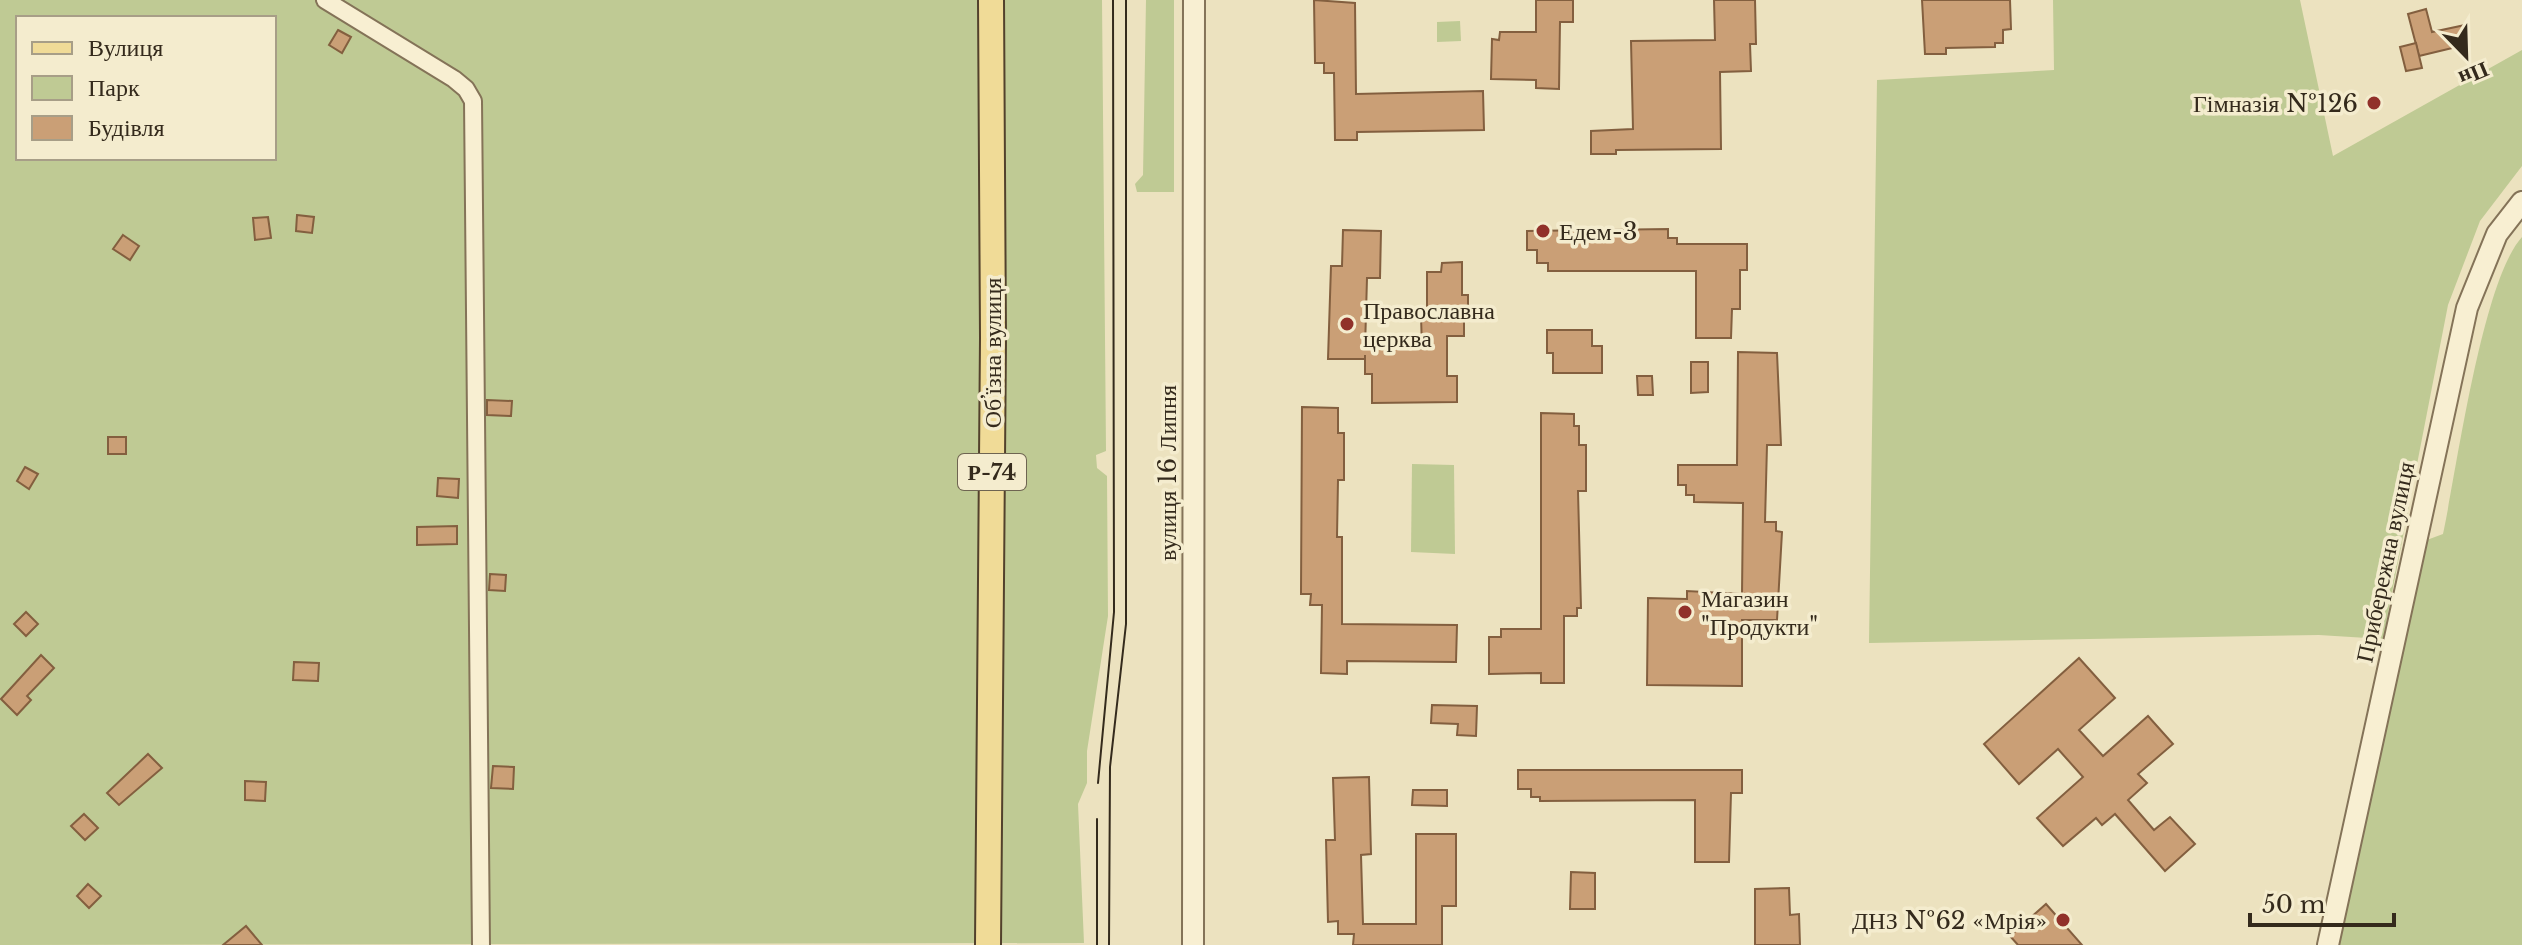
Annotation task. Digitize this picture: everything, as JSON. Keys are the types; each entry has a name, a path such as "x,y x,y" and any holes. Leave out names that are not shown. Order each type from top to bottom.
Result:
{"main road":[{"name":"Обʼїзна вулиця","path":"988,945 993,354 991,0"}],"street":[{"path":"325,0 454,79 466,89 473,101 481,945"},
{"name":"вулиця 16 Липня","path":"1193,945 1194,0"},
{"name":"Прибережна вулиця","path":"2328,945 2467,308 2497,234 2522,202"}],"green space":[{"path":"0,0 1102,0 1106,451 1096,455 1097,468 1107,476 1108,616 1087,751 1087,783 1078,804 1084,943 0,945"},
{"path":"1146,0 1174,0 1174,192 1137,192 1135,184 1143,175"},
{"path":"2053,0 2300,0 2333,156 2522,50 2522,166 2480,221 2448,305 2383,639 2319,635 1869,643 1877,80 2054,70"},
{"path":"1460,21 1461,41 1437,42 1437,22"},
{"path":"2522,237 2522,945 2328,945 2416,544 2443,534 2483,333 2508,260"},
{"path":"1412,464 1454,465 1455,554 1411,552"}],"building":[{"path":"1314,0 1355,3 1356,94 1483,91 1484,130 1357,132 1357,140 1335,140 1334,73 1324,73 1324,63 1315,63"},
{"path":"1536,0 1573,0 1573,22 1560,22 1559,89 1536,88 1536,80 1491,79 1492,39 1499,40 1500,32 1536,32"},
{"path":"1714,0 1755,0 1756,44 1750,44 1751,71 1720,72 1721,149 1616,150 1616,154 1591,154 1591,131 1633,129 1631,41 1715,40"},
{"path":"1922,0 2010,0 2011,29 2003,30 2003,43 1995,43 1995,47 1946,48 1946,54 1925,54"},
{"path":"2426,9 2432,32 2465,25 2469,44 2419,56 2408,14"},
{"path":"338,30 351,37 342,53 329,45"},
{"path":"2416,43 2422,68 2406,71 2400,47"},
{"path":"297,215 314,217 312,233 296,231"},
{"path":"268,217 271,238 255,240 253,218"},
{"path":"1668,229 1668,238 1677,238 1677,244 1747,244 1747,270 1740,270 1740,309 1732,309 1731,338 1696,338 1696,271 1548,271 1548,263 1537,263 1537,250 1527,250 1527,231"},
{"path":"1343,230 1381,231 1380,278 1367,278 1365,349 1422,349 1421,316 1427,316 1427,272 1441,272 1442,263 1462,262 1462,295 1468,295 1468,318 1464,318 1464,336 1447,336 1447,376 1457,376 1457,402 1372,403 1372,374 1365,374 1365,359 1328,359 1331,266 1342,266"},
{"path":"123,235 139,246 130,260 113,249"},
{"path":"1547,330 1592,330 1592,346 1602,346 1602,373 1553,373 1553,353 1547,353"},
{"path":"1738,352 1777,353 1781,445 1767,445 1765,522 1776,522 1776,531 1782,532 1777,620 1742,620 1742,686 1647,685 1648,598 1687,599 1687,591 1742,594 1743,503 1694,502 1694,495 1686,495 1686,485 1678,485 1678,465 1737,465"},
{"path":"1691,362 1708,362 1708,392 1691,393"},
{"path":"1637,376 1652,376 1653,395 1638,395"},
{"path":"487,400 512,401 511,416 487,415"},
{"path":"1302,407 1338,408 1338,433 1344,433 1344,480 1338,480 1337,537 1342,537 1342,624 1457,625 1456,662 1347,661 1347,674 1321,673 1322,605 1310,605 1311,594 1301,594"},
{"path":"1541,413 1574,414 1574,426 1579,426 1579,445 1586,445 1586,491 1578,491 1581,608 1577,608 1577,616 1564,616 1564,683 1541,683 1541,673 1489,674 1489,637 1501,637 1501,629 1541,629"},
{"path":"108,437 126,437 126,454 108,454"},
{"path":"25,467 38,474 29,489 17,481"},
{"path":"438,478 459,479 458,498 437,496"},
{"path":"457,526 457,544 417,545 417,527"},
{"path":"490,574 506,575 505,591 489,590"},
{"path":"26,612 38,624 26,636 14,624"},
{"path":"41,655 54,668 27,696 31,700 17,715 1,699"},
{"path":"2079,658 2115,698 2079,730 2103,756 2148,716 2173,744 2138,774 2147,783 2128,800 2154,830 2170,817 2195,844 2165,871 2115,814 2102,825 2096,818 2063,846 2037,818 2083,777 2058,749 2019,784 1984,744"},
{"path":"294,662 319,663 318,681 293,680"},
{"path":"1432,705 1477,706 1476,736 1457,735 1458,724 1431,723"},
{"path":"148,754 162,768 119,805 107,793"},
{"path":"493,766 514,767 513,789 491,788"},
{"path":"1518,770 1742,770 1742,793 1731,793 1729,862 1695,862 1695,800 1540,801 1540,797 1531,797 1531,789 1518,789"},
{"path":"1369,777 1371,854 1361,855 1363,924 1416,924 1416,834 1456,834 1456,906 1442,906 1442,945 1353,945 1354,934 1338,934 1338,921 1328,922 1326,840 1335,840 1333,778"},
{"path":"245,781 266,782 265,801 245,800"},
{"path":"1413,790 1447,790 1447,806 1412,805"},
{"path":"84,814 98,828 85,840 71,826"},
{"path":"1571,872 1595,873 1595,909 1570,909"},
{"path":"88,884 101,896 89,908 77,896"},
{"path":"1789,888 1790,915 1799,914 1800,945 1755,945 1755,889"},
{"path":"2046,904 2082,945 2018,945 2010,936"},
{"path":"246,926 262,945 223,945"}],"tram line":[{"path":"1098,783 1114,612 1113,0"},
{"path":"1109,945 1110,767 1126,624 1126,0"},
{"path":"1097,819 1097,945"}],"place":[{"name":"Гімназія №126","path":"2374,103"},
{"name":"Едем-3","path":"1543,231"},
{"name":"Православна церква","path":"1347,324"},
{"name":"Магазин \"Продукти\"","path":"1685,612"},
{"name":"ДНЗ №62 «Мрія»","path":"2063,920"}]}
